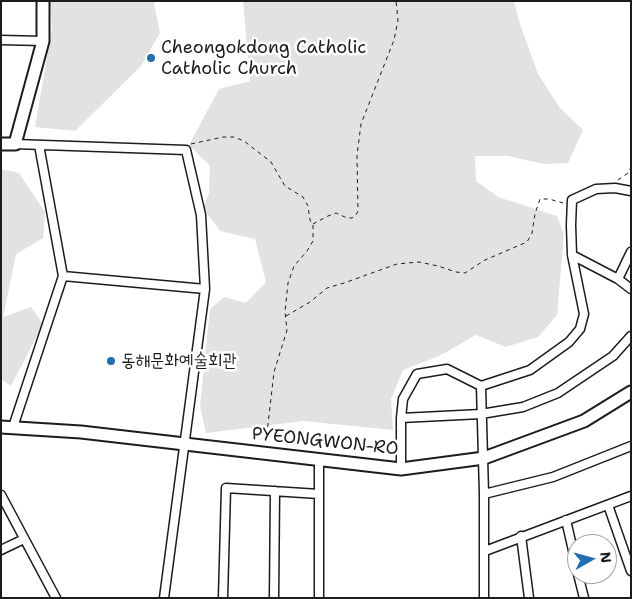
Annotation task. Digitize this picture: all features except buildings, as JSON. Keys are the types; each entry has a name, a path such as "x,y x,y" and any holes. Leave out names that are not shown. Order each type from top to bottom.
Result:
{"street":[{"path":"15,144 43,41 43,1"},
{"path":"1,40 43,41"},
{"path":"1,144 186,150 201,215 205,289 186,444 164,598"},
{"path":"7,427 63,276 39,145"},
{"path":"401,469 403,399 417,374 447,369 481,386 530,370 569,342 580,329 584,314 572,255 572,200 596,189 615,188 631,191"},
{"path":"618,279 631,252"},
{"path":"572,255 618,279 631,289"},
{"path":"63,276 205,289"},
{"path":"401,418 481,414 522,407 558,393 613,356 631,336"},
{"path":"481,386 484,458 484,598"},
{"name":"PYEONGWON-RO","path":"7,427 81,432 401,469 484,458 584,421 631,392"},
{"path":"484,494 553,477 631,446"},
{"path":"319,459 319,598"},
{"path":"222,598 226,488 319,494"},
{"path":"274,598 275,491"},
{"path":"1,495 56,598"},
{"path":"485,551 631,496"},
{"path":"608,504 631,571"},
{"path":"566,520 569,534"},
{"path":"521,536 529,598"},
{"path":"1,550 24,539"},
{"path":"580,584 584,598"}],"path":[{"path":"312,225 324,217 336,213 352,218 358,211 357,155 361,124 394,40 398,20 396,1"},
{"path":"180,150 183,146 218,137 234,137 244,141 271,162 288,189 299,193 308,206 313,235 310,247 296,262 289,277 286,298 286,334 274,372 264,452"},
{"path":"615,188 618,178 628,173 631,167"},
{"path":"286,316 310,302 327,288 396,264 419,262 465,273 484,260 527,242 532,233 540,199 549,198 572,206"}],"shaded area":[{"path":"50,1 156,1 154,3 160,33 141,66 75,131 35,127 52,28"},
{"path":"243,1 514,1 538,74 560,108 583,130 568,163 544,164 508,156 475,156 476,181 498,197 557,216 564,235 557,315 538,337 506,347 476,335 439,356 403,370 391,399 393,430 303,421 206,433 200,406 210,309 224,297 246,303 266,282 255,239 220,231 203,208 209,193 210,166 189,145 219,89 250,81"},
{"path":"1,169 19,173 45,212 43,238 16,254 3,317 31,307 43,324 11,386 1,379"}],"place":[{"name":"Cheongokdong Catholic Catholic Church","path":"151,58"},
{"name":"동해문화예술회관","path":"111,361"}]}
